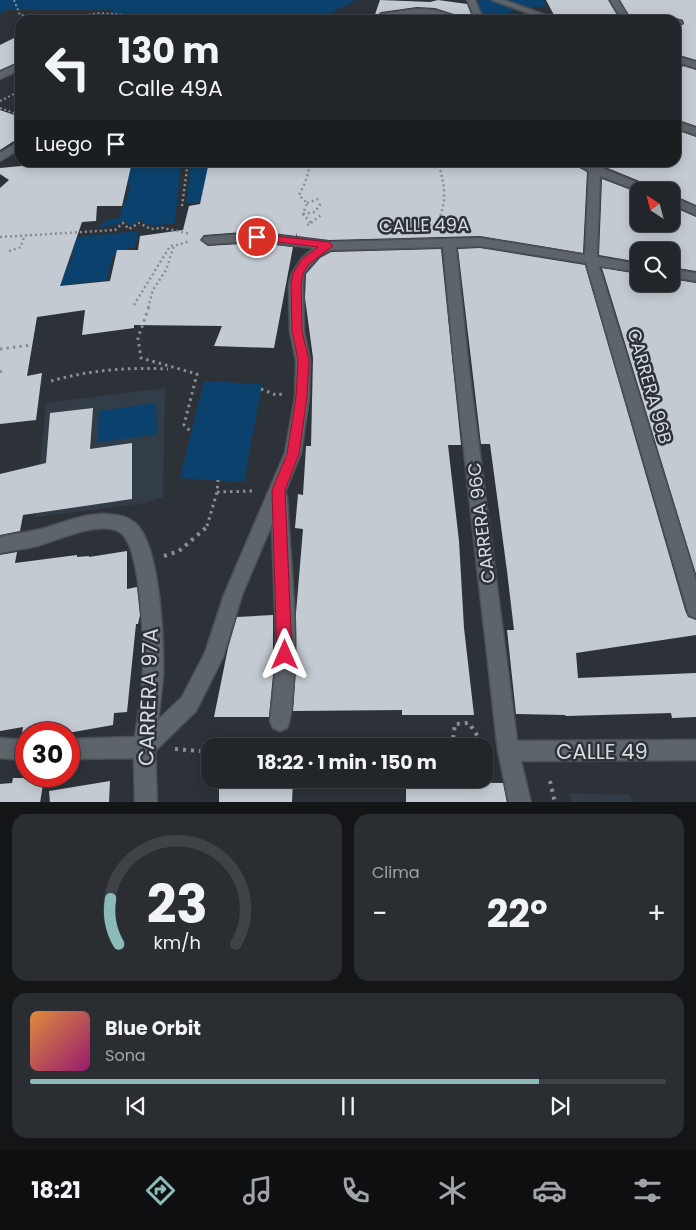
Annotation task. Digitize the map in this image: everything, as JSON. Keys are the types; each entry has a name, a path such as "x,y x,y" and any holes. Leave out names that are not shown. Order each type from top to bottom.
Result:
{"street":[{"path":"471,0 477,15"},
{"path":"496,0 540,15"},
{"path":"614,0 623,15"},
{"path":"395,15 417,12 443,15"},
{"path":"681,60 696,65"},
{"path":"1,75 15,68"},
{"path":"681,126 696,132"},
{"path":"0,158 15,148"},
{"path":"0,163 15,159"},
{"path":"588,167 630,183"},
{"name":"CARRERA 96B","path":"595,170 591,260 618,342 629,389 696,609"},
{"path":"680,204 696,212"},
{"name":"CALLE 49A","path":"208,240 257,237 329,246 424,245 480,242 630,266"},
{"name":"CARRERA 96C","path":"449,243 461,362 508,751 520,802"},
{"path":"80,749 144,747 189,704 214,656 233,595 293,454 302,397 303,360 297,331 296,284 298,273 311,257 329,246"},
{"path":"680,274 696,277"},
{"path":"279,490 285,635 280,721"},
{"name":"CARRERA 97A","path":"0,545 36,538 57,530 104,521 127,526 134,534 144,561 151,612 153,674 144,747 146,802"},
{"path":"0,748 15,749"},
{"name":"CALLE 49","path":"508,751 696,750"}],"path":[{"path":"14,0 20,15"},
{"path":"86,15 120,13 126,15"},
{"path":"0,101 15,94"},
{"path":"0,108 15,113"},
{"path":"182,206 187,167"},
{"path":"307,203 299,195 305,183 309,167"},
{"path":"424,245 443,214 447,199 439,167"},
{"path":"307,203 321,198"},
{"path":"303,214 315,212 321,202"},
{"path":"303,214 307,203"},
{"path":"303,214 310,223"},
{"path":"291,241 298,230 321,214"},
{"path":"0,237 55,236 114,230 123,224 128,229 139,224 151,230 172,230 197,236 188,242 174,246 166,270 153,290 146,318 138,338 141,358 174,369 197,374 184,425 191,432"},
{"path":"9,251 21,247 24,236"},
{"path":"134,305 170,246 188,242"},
{"path":"0,349 32,346"},
{"path":"51,381 92,370 121,368 174,369"},
{"path":"144,561 179,552 209,525 218,480"},
{"path":"217,492 279,490"},
{"path":"453,738 455,724 469,723 479,738"},
{"path":"550,781 555,802"}],"shaded area":[{"path":"0,0 356,0 328,15 106,15 114,10 6,10 0,13"},
{"path":"480,0 490,0 515,10 504,15 480,15 476,3"},
{"path":"500,0 544,0 547,6 529,8"},
{"path":"112,167 181,167 175,223 152,226 139,220 130,226 125,221 110,226 98,227 108,220 119,218 131,185 84,188"},
{"path":"191,167 243,167 220,201 186,203"},
{"path":"139,231 134,248 128,248 126,255 113,255 107,280 22,290 26,277 65,274 73,254 32,257 30,242"},
{"path":"204,381 262,384 244,482 180,478"},
{"path":"165,388 163,497 145,503 35,517 46,403"},
{"path":"156,403 157,434 97,443 99,411"},
{"path":"569,793 630,795 633,802 571,802"}],"building":[{"path":"380,0 430,2 438,0 467,4 471,14 457,15 435,8 417,7 381,12 375,15"},
{"path":"546,0 608,0 617,15 554,15"},
{"path":"620,0 696,0 696,60 681,56 681,26 684,24 681,15 629,15"},
{"path":"15,38 15,63 0,70 0,45"},
{"path":"683,66 696,70 696,126 681,121 681,69"},
{"path":"0,110 15,115 15,140 0,150"},
{"path":"681,132 696,137 696,205 680,198 680,182 642,182 605,167 681,167"},
{"path":"131,167 122,206 97,206 96,221 82,222 60,286 110,281 117,250 138,250 140,236 183,230 189,206 200,204 208,167 578,167 587,172 583,253 480,236 329,240 297,236 296,233 296,236 257,231 204,235 200,240 208,246 257,243 293,247 274,348 214,346 222,326 134,325 134,328 82,335 85,310 37,317 27,376 42,373 36,420 0,424 0,188 9,180 0,174 0,168"},
{"path":"602,179 630,190 630,232 680,232 680,210 696,217 696,271 680,268 680,242 630,242 630,260 599,255"},
{"path":"480,248 585,265 685,610 688,617 696,620 696,635 576,653 578,678 696,673 696,717 672,718 671,713 566,716 516,714 507,630 514,630 507,571 490,444 481,444 458,249"},
{"path":"441,249 461,445 448,445 459,541 464,628 474,715 402,715 402,710 293,711 296,667 296,613 303,529 295,528 298,494 303,495 306,446 311,446 313,358 305,298 306,274 320,258 331,252"},
{"path":"602,268 630,273 630,292 680,292 680,280 696,283 696,574"},
{"path":"93,408 90,449 132,443 132,499 23,515 20,531 0,535 0,474 46,463 50,413"},
{"path":"127,551 127,589 137,587 140,615 138,624 136,624 127,712 114,713 113,725 80,731 80,722 15,722 15,728 0,731 0,555 17,552 15,563 77,555 77,557"},
{"path":"273,615 273,675 269,717 214,717 228,648 237,617"},
{"path":"13,778 15,778 15,787 43,787 40,802 0,802 0,784 12,783"},
{"path":"110,781 109,802 50,802 49,791"},
{"path":"493,783 503,783 507,802 406,802 406,788 493,788"},
{"path":"219,788 293,788 292,802 219,802"}],"route":[{"path":"257,237 329,246 315,253 306,261 298,273 296,284 297,331 303,360 302,397 293,454 279,490 280,563 285,655"}]}
